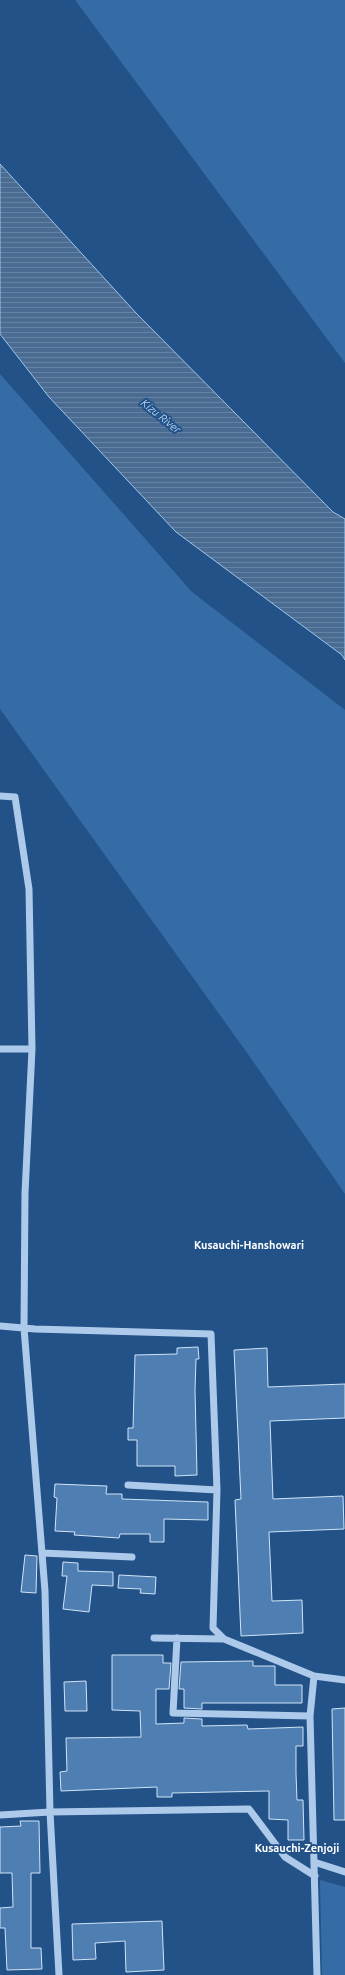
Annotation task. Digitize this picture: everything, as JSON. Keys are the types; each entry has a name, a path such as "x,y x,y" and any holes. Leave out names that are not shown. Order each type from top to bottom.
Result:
{"street":[{"path":"0,796 15,797 29,889 32,1049 25,1193 24,1328 46,1591 50,1812 59,1975"},
{"path":"0,1049 32,1049"},
{"path":"0,1326 211,1334 217,1490 213,1628 224,1639"},
{"path":"128,1485 217,1490"},
{"path":"42,1553 132,1557"},
{"path":"154,1638 224,1639 314,1676 345,1680"},
{"path":"177,1638 173,1713 310,1716"},
{"path":"314,1676 310,1716 317,1975"},
{"path":"0,1815 50,1812 249,1809 285,1857 315,1876"},
{"path":"314,1862 345,1872"}],"shaded area":[{"path":"75,0 345,0 345,363"},
{"path":"0,374 192,592 345,710 345,1194 250,1057 0,709"},
{"path":"320,1880 345,1887 345,1975 322,1975"}],"water":[{"name":"Kizu River","path":"0,164 136,313 333,512 345,519 345,660 342,655 176,532 49,397 0,334"}],"building":[{"path":"198,1347 199,1359 196,1359 195,1390 197,1475 175,1476 175,1466 137,1466 137,1440 128,1440 128,1428 133,1428 135,1355 177,1354 177,1348"},
{"path":"267,1348 268,1387 345,1384 345,1418 270,1421 273,1499 343,1496 344,1529 269,1532 272,1601 302,1600 303,1633 241,1636 235,1500 241,1499 234,1350"},
{"path":"55,1484 107,1486 106,1494 122,1494 122,1499 208,1502 208,1520 164,1519 164,1542 150,1542 150,1534 120,1534 119,1538 74,1535 75,1532 55,1531 57,1498 54,1497"},
{"path":"25,1555 37,1556 36,1593 21,1592"},
{"path":"63,1562 78,1563 78,1571 113,1572 113,1586 92,1585 89,1612 63,1609 67,1576 62,1576"},
{"path":"119,1575 156,1577 155,1594 140,1593 141,1589 118,1588"},
{"path":"112,1655 163,1655 163,1663 171,1663 169,1689 156,1689 156,1724 184,1723 184,1718 202,1719 202,1726 247,1725 248,1729 303,1727 303,1746 296,1746 296,1773 297,1800 303,1800 304,1840 288,1840 288,1820 269,1819 269,1791 172,1793 172,1797 157,1797 157,1787 61,1791 60,1772 67,1771 66,1738 141,1737 140,1711 112,1710"},
{"path":"253,1661 253,1666 275,1666 275,1685 302,1685 302,1703 202,1703 202,1709 184,1708 184,1689 179,1689 181,1662"},
{"path":"86,1681 87,1711 65,1711 64,1682"},
{"path":"345,1708 345,1820 334,1820 332,1709"},
{"path":"20,1821 39,1821 40,1873 31,1873 31,1948 41,1948 42,1969 7,1970 5,1928 0,1928 0,1908 13,1907 12,1873 0,1873 0,1827 21,1826"},
{"path":"162,1921 164,1970 126,1972 125,1941 95,1943 96,1959 73,1960 72,1924"}],"district":[{"name":"Kusauchi-Hanshowari","path":"249,1245"},
{"name":"Kusauchi-Zenjoji","path":"297,1848"}]}
